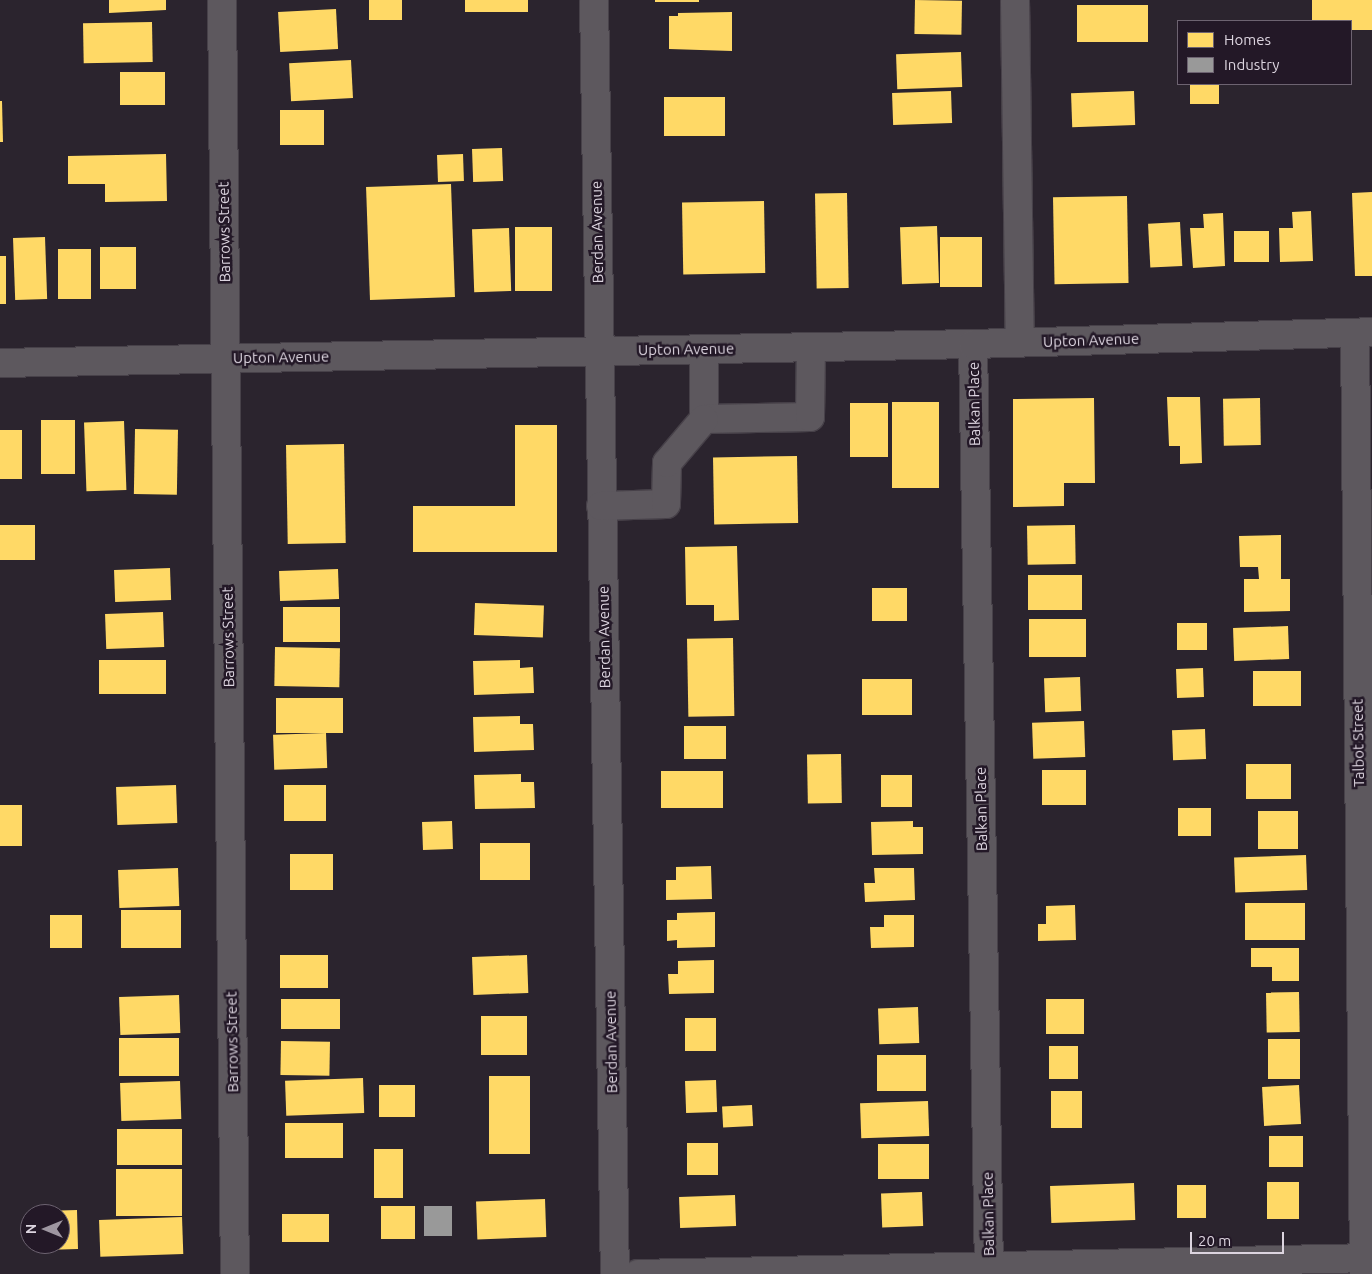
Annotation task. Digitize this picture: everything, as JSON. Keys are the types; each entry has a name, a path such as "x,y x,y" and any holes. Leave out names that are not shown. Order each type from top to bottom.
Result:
{"street":[{"name":"Barrows Street","path":"222,0 235,1274"},
{"name":"Berdan Avenue","path":"594,0 615,1274"},
{"path":"1015,0 1020,342"},
{"name":"Upton Avenue","path":"0,363 973,344 1363,332"},
{"name":"Talbot Street","path":"1363,332 1366,1263"},
{"name":"Balkan Place","path":"973,344 989,1270"},
{"path":"704,419 810,417 812,347"},
{"path":"601,506 666,504 667,463 704,419 704,349"},
{"path":"638,1274 1366,1263"}],"building: Homes":[{"path":"109,0 166,0 166,10 109,13"},
{"path":"369,0 402,0 402,20 369,20"},
{"path":"465,0 528,0 528,12 465,12"},
{"path":"655,0 699,0 699,2 655,2"},
{"path":"915,0 962,1 961,35 914,34"},
{"path":"1312,0 1372,0 1372,30 1352,30 1352,20 1312,20"},
{"path":"1077,5 1148,5 1148,42 1077,42"},
{"path":"336,9 338,49 280,52 278,12"},
{"path":"732,12 732,51 669,49 669,16 678,16 678,13"},
{"path":"152,22 153,62 84,63 83,23"},
{"path":"961,52 962,87 897,89 896,54"},
{"path":"351,60 353,98 291,101 289,63"},
{"path":"120,72 165,72 165,105 120,105"},
{"path":"1190,85 1219,85 1219,104 1190,104"},
{"path":"951,91 952,123 893,125 892,93"},
{"path":"1134,91 1135,125 1072,127 1071,93"},
{"path":"664,97 725,97 725,136 664,136"},
{"path":"0,101 2,101 3,142 0,142"},
{"path":"280,110 324,110 324,145 280,145"},
{"path":"502,148 503,181 473,182 472,149"},
{"path":"166,154 167,201 105,202 105,184 68,184 68,156"},
{"path":"463,154 464,181 438,182 437,155"},
{"path":"451,184 455,297 370,300 366,187"},
{"path":"1372,192 1372,276 1355,276 1352,193"},
{"path":"847,193 849,288 817,289 815,194"},
{"path":"1127,196 1129,283 1055,284 1053,197"},
{"path":"764,201 765,273 683,274 682,202"},
{"path":"1311,211 1313,261 1280,262 1279,228 1293,228 1292,212"},
{"path":"1223,213 1225,266 1193,268 1190,228 1204,228 1203,214"},
{"path":"1180,222 1182,266 1150,268 1148,224"},
{"path":"937,226 939,283 902,284 900,227"},
{"path":"515,227 552,227 552,291 515,291"},
{"path":"509,228 511,291 474,292 472,229"},
{"path":"1234,231 1269,231 1269,262 1234,262"},
{"path":"45,237 47,299 15,300 13,238"},
{"path":"940,237 982,237 982,287 940,287"},
{"path":"100,247 136,247 136,289 100,289"},
{"path":"58,249 91,249 91,299 58,299"},
{"path":"0,256 6,256 6,304 0,304"},
{"path":"1167,397 1200,397 1202,463 1180,464 1180,446 1169,446"},
{"path":"1094,398 1095,483 1064,483 1064,506 1013,507 1013,399"},
{"path":"1260,398 1261,445 1224,446 1223,399"},
{"path":"892,402 939,402 939,488 892,488"},
{"path":"850,403 888,403 888,457 850,457"},
{"path":"41,420 75,420 75,474 41,474"},
{"path":"124,421 126,490 86,491 84,422"},
{"path":"515,425 557,425 557,552 413,552 413,506 515,506"},
{"path":"135,429 178,430 177,495 134,494"},
{"path":"0,430 22,430 22,479 0,479"},
{"path":"344,444 346,543 288,544 286,445"},
{"path":"797,456 798,523 714,524 713,457"},
{"path":"0,525 35,525 35,560 0,560"},
{"path":"1075,525 1076,564 1028,565 1027,526"},
{"path":"1281,535 1281,579 1290,579 1290,611 1244,612 1244,579 1259,579 1258,567 1240,567 1239,536"},
{"path":"737,546 739,620 714,621 714,605 686,605 685,547"},
{"path":"170,568 171,600 115,602 114,570"},
{"path":"338,569 339,599 280,601 279,571"},
{"path":"1028,575 1082,575 1082,610 1028,610"},
{"path":"872,588 907,588 907,621 872,621"},
{"path":"475,603 544,605 543,637 474,635"},
{"path":"283,607 340,607 340,642 283,642"},
{"path":"163,612 164,647 106,649 105,614"},
{"path":"1029,619 1086,619 1086,657 1029,657"},
{"path":"1177,623 1207,623 1207,650 1177,650"},
{"path":"1288,626 1289,659 1234,661 1233,628"},
{"path":"733,638 734,716 688,717 687,639"},
{"path":"275,647 340,648 339,687 274,686"},
{"path":"99,660 166,660 166,694 99,694"},
{"path":"520,660 520,668 533,667 534,693 474,695 473,661"},
{"path":"1203,668 1204,697 1177,698 1176,669"},
{"path":"1253,671 1301,671 1301,706 1253,706"},
{"path":"1080,677 1081,711 1045,712 1044,678"},
{"path":"862,679 912,679 912,715 862,715"},
{"path":"276,698 343,698 343,733 276,733"},
{"path":"520,716 520,724 533,724 534,750 474,752 473,717"},
{"path":"1084,721 1085,757 1033,759 1032,723"},
{"path":"684,726 726,726 726,759 684,759"},
{"path":"1205,729 1206,759 1173,760 1172,730"},
{"path":"326,733 327,768 274,770 273,735"},
{"path":"841,754 842,803 808,804 807,755"},
{"path":"1246,764 1291,764 1291,799 1246,799"},
{"path":"1042,770 1086,770 1086,805 1042,805"},
{"path":"661,771 723,771 723,808 661,808"},
{"path":"521,774 521,782 534,782 535,808 475,809 474,775"},
{"path":"881,775 912,775 912,807 881,807"},
{"path":"176,785 177,823 117,825 116,787"},
{"path":"284,785 326,785 326,821 284,821"},
{"path":"0,805 22,805 22,846 0,846"},
{"path":"1178,808 1211,808 1211,836 1178,836"},
{"path":"1258,811 1298,811 1298,849 1258,849"},
{"path":"452,821 453,849 423,850 422,822"},
{"path":"913,821 913,827 923,827 923,854 872,855 871,822"},
{"path":"480,843 530,843 530,880 480,880"},
{"path":"290,854 333,854 333,890 290,890"},
{"path":"1306,855 1307,890 1235,892 1234,858"},
{"path":"711,866 712,899 666,900 666,880 676,880 676,867"},
{"path":"178,868 179,906 119,908 118,870"},
{"path":"874,868 914,868 915,900 865,902 864,883 875,883"},
{"path":"1245,903 1305,903 1305,940 1245,940"},
{"path":"1075,905 1076,940 1038,941 1038,924 1046,924 1046,906"},
{"path":"121,910 181,910 181,948 121,948"},
{"path":"715,912 715,947 677,948 677,940 667,941 667,920 677,920 677,913"},
{"path":"50,915 82,915 82,948 50,948"},
{"path":"884,915 914,915 914,947 871,948 870,927 884,927"},
{"path":"1251,948 1299,948 1299,981 1272,981 1272,967 1251,967"},
{"path":"280,955 328,955 328,988 280,988"},
{"path":"527,955 528,993 473,995 472,957"},
{"path":"714,960 714,993 669,994 668,974 678,974 678,961"},
{"path":"1299,992 1300,1032 1267,1033 1266,993"},
{"path":"179,995 180,1033 120,1035 119,997"},
{"path":"281,999 340,999 340,1029 281,1029"},
{"path":"1046,999 1084,999 1084,1034 1046,1034"},
{"path":"918,1007 919,1043 879,1044 878,1008"},
{"path":"481,1016 527,1016 527,1055 481,1055"},
{"path":"685,1018 716,1018 716,1051 685,1051"},
{"path":"119,1038 179,1038 179,1076 119,1076"},
{"path":"1268,1039 1300,1039 1300,1079 1268,1079"},
{"path":"281,1041 330,1042 329,1076 280,1075"},
{"path":"1049,1046 1078,1046 1078,1079 1049,1079"},
{"path":"877,1055 926,1055 926,1091 877,1091"},
{"path":"489,1076 530,1076 530,1154 489,1154"},
{"path":"363,1078 364,1113 286,1116 285,1081"},
{"path":"716,1080 717,1112 686,1113 685,1081"},
{"path":"180,1081 181,1119 121,1121 120,1083"},
{"path":"379,1085 415,1085 415,1117 379,1117"},
{"path":"1299,1085 1301,1124 1264,1126 1262,1087"},
{"path":"1051,1091 1082,1091 1082,1128 1051,1128"},
{"path":"928,1101 929,1136 861,1138 860,1103"},
{"path":"752,1105 753,1126 723,1128 722,1107"},
{"path":"285,1123 343,1123 343,1158 285,1158"},
{"path":"117,1129 182,1129 182,1165 117,1165"},
{"path":"1269,1136 1303,1136 1303,1167 1269,1167"},
{"path":"687,1143 718,1143 718,1175 687,1175"},
{"path":"878,1144 929,1144 929,1179 878,1179"},
{"path":"374,1149 403,1149 403,1198 374,1198"},
{"path":"116,1169 182,1169 182,1216 116,1216"},
{"path":"1267,1182 1299,1182 1299,1219 1267,1219"},
{"path":"1134,1183 1135,1220 1051,1223 1050,1186"},
{"path":"1177,1185 1206,1185 1206,1218 1177,1218"},
{"path":"922,1192 923,1226 882,1227 881,1193"},
{"path":"735,1195 736,1226 680,1228 679,1197"},
{"path":"545,1199 546,1237 477,1239 476,1201"},
{"path":"381,1206 415,1206 415,1239 381,1239"},
{"path":"70,1210 77,1210 78,1249 70,1249"},
{"path":"282,1214 329,1214 329,1242 282,1242"},
{"path":"182,1217 183,1254 100,1257 99,1220"}],"building: Industry":[{"path":"424,1206 452,1206 452,1236 424,1236"}]}
